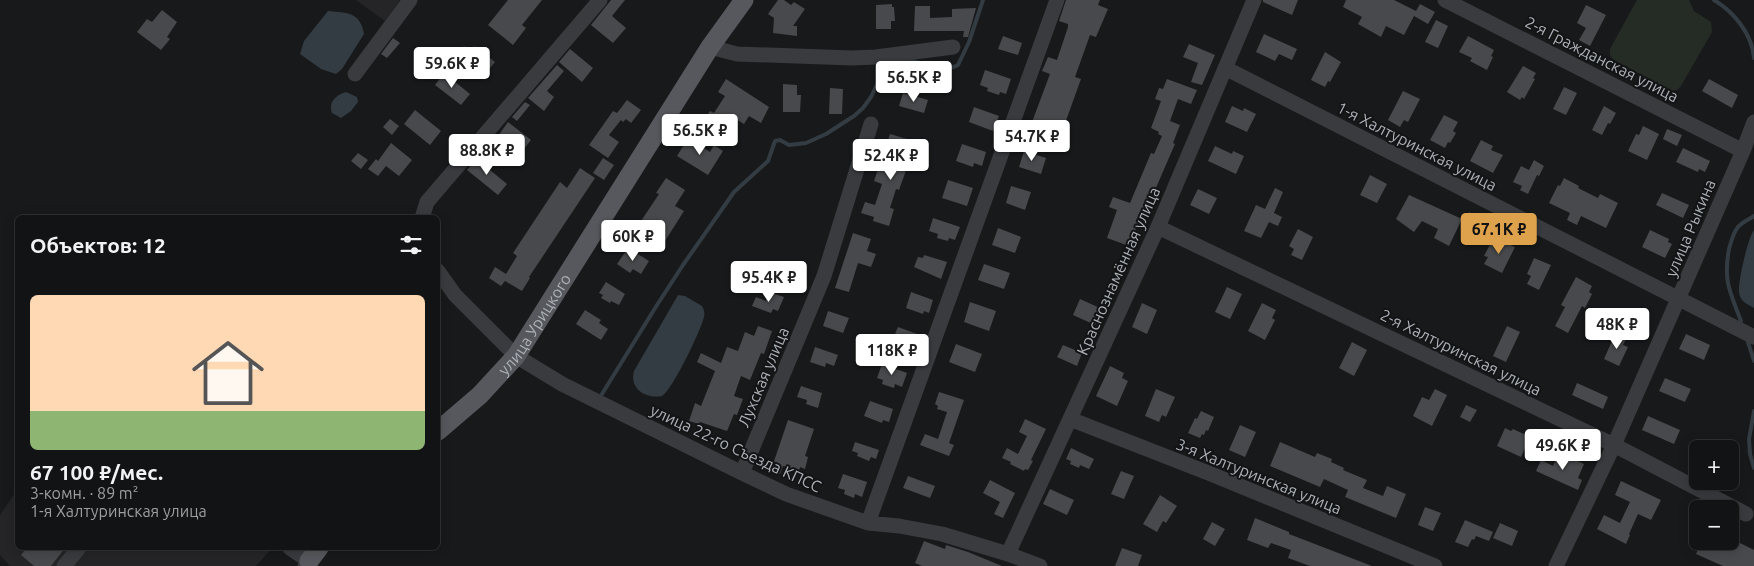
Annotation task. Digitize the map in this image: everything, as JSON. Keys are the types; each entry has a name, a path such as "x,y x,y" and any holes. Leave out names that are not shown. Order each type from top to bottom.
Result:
{"main road":[{"name":"улица Урицкого","path":"440,429 480,394 516,356 710,47 744,0"}],"street":[{"path":"354,74 410,0"},
{"path":"423,215 427,202 600,0"},
{"path":"868,523 1058,0"},
{"name":"Краснознамённая улица","path":"1008,554 1158,227 1254,0"},
{"name":"2-я Гражданская улица","path":"1445,0 1743,151"},
{"path":"710,47 737,54 852,58 876,57 953,47"},
{"name":"1-я Халтуринская улица","path":"1225,68 1754,337"},
{"name":"улица Рыкина","path":"1556,566 1614,446 1754,122"},
{"name":"Лухская улица","path":"742,473 824,276 871,124"},
{"name":"2-я Халтуринская улица","path":"1158,227 1614,446 1746,514"},
{"name":"улица 22-го Съезда КПСС","path":"440,273 455,295 516,356 562,384 742,473 786,494 868,523 942,534 1040,566"},
{"name":"3-я Халтуринская улица","path":"1070,420 1211,474 1435,566"},
{"path":"64,566 77,550"},
{"path":"294,550 311,558"}],"shaded area":[{"path":"356,0 400,0 385,21"},
{"path":"1637,0 1689,0 1694,11 1711,22 1712,32 1677,90 1672,91 1616,61 1611,56 1610,49"},
{"path":"328,11 352,15 360,21 364,34 342,69 336,74 321,69 300,54 304,41"},
{"path":"346,92 357,97 358,102 351,111 341,118 332,113 331,106 336,97"},
{"path":"1754,230 1754,308 1742,300 1739,291 1744,260"},
{"path":"678,295 685,296 702,306 704,317 692,346 667,392 662,396 650,396 636,388 633,377 634,371"},
{"path":"15,493 15,550 270,550 256,566 10,566 0,555 0,515"}],"building":[{"path":"508,0 542,0 522,25 526,28 513,45 488,25"},
{"path":"611,0 625,0 612,16 626,28 613,43 591,25"},
{"path":"778,0 784,0 791,5 794,2 805,9 793,26 797,26 797,36 773,33 774,18 768,14"},
{"path":"1066,0 1100,0 1098,5 1108,9 1096,37 1090,35 1075,77 1081,79 1059,140 1029,130 1050,74 1042,71 1048,57 1057,60 1068,27 1068,24 1059,21"},
{"path":"1263,0 1298,0 1292,15 1263,2"},
{"path":"1346,0 1394,0 1416,11 1420,4 1435,12 1428,24 1414,16 1404,35 1386,26 1381,37 1358,24 1362,17 1343,7"},
{"path":"892,4 895,21 891,21 891,29 876,29 876,5"},
{"path":"1586,5 1606,15 1590,46 1579,40 1586,28 1577,23"},
{"path":"915,6 930,6 930,18 952,17 952,9 976,8 968,37 963,37 964,31 914,31"},
{"path":"162,10 177,22 167,37 170,39 161,50 137,32 147,19 152,22"},
{"path":"1436,20 1448,26 1438,48 1425,42"},
{"path":"1264,34 1297,49 1292,60 1279,54 1275,61 1256,52"},
{"path":"1003,36 1022,43 1018,55 998,49"},
{"path":"1468,36 1494,50 1487,70 1470,61 1472,58 1459,52"},
{"path":"393,38 400,43 387,58 381,54"},
{"path":"1189,44 1215,55 1202,85 1191,82 1198,63 1183,57"},
{"path":"464,46 471,52 475,46 495,62 485,74 470,62 469,64 457,55"},
{"path":"570,49 593,68 582,82 559,62"},
{"path":"1325,52 1341,62 1330,82 1328,81 1325,87 1311,80"},
{"path":"557,65 564,71 547,91 554,97 544,111 528,98"},
{"path":"1523,66 1536,73 1533,78 1535,79 1524,99 1522,97 1520,100 1507,92"},
{"path":"985,70 1011,79 1006,94 1000,92 999,95 987,91 988,88 980,85"},
{"path":"444,73 470,94 461,105 435,85"},
{"path":"726,79 769,107 761,123 749,116 744,124 734,118 723,135 702,122 710,111 714,113 725,96 718,92"},
{"path":"1167,79 1197,90 1191,104 1178,99 1170,121 1180,125 1173,143 1175,144 1155,190 1152,189 1129,246 1107,238 1117,210 1109,207 1113,197 1130,203 1151,153 1154,154 1162,136 1151,128 1161,101 1155,99 1159,88 1163,89"},
{"path":"1709,79 1738,95 1732,108 1702,91"},
{"path":"783,84 797,85 797,95 801,95 800,112 783,112"},
{"path":"1564,87 1577,93 1566,115 1553,109"},
{"path":"830,88 843,89 842,114 829,114"},
{"path":"1403,91 1420,99 1408,122 1404,120 1400,127 1388,120"},
{"path":"903,93 928,100 924,113 899,106"},
{"path":"627,100 641,110 631,123 626,119 623,122 621,120 609,135 619,142 608,158 589,145 613,111 617,113"},
{"path":"525,102 530,105 517,121 512,117"},
{"path":"1232,106 1243,111 1244,108 1256,114 1247,132 1225,122"},
{"path":"1604,106 1616,113 1602,135 1592,130"},
{"path":"974,107 999,116 993,131 969,122"},
{"path":"415,110 441,131 430,145 404,124"},
{"path":"1444,115 1458,122 1453,131 1456,133 1445,148 1430,140"},
{"path":"390,119 399,126 392,135 383,127"},
{"path":"508,122 531,140 520,154 498,136"},
{"path":"1643,126 1659,134 1647,160 1628,151 1636,134 1639,135"},
{"path":"1667,129 1682,135 1677,146 1663,139"},
{"path":"890,134 917,142 911,163 909,162 899,190 896,189 890,208 894,209 889,226 873,221 874,217 861,213 865,202 875,205 882,184 874,181 879,166 894,171 900,150 886,146"},
{"path":"688,138 710,152 714,145 723,151 708,175 677,156"},
{"path":"1481,140 1493,146 1491,150 1503,155 1493,173 1470,161"},
{"path":"391,143 412,160 399,176 386,166 378,176 368,169 376,159 378,161"},
{"path":"962,144 986,152 982,166 974,163 973,167 956,161"},
{"path":"1215,146 1232,154 1233,151 1244,156 1236,174 1208,161"},
{"path":"1683,148 1710,161 1705,172 1699,169 1698,172 1676,162"},
{"path":"1024,151 1046,158 1041,174 1019,167"},
{"path":"358,153 368,160 361,169 351,161"},
{"path":"478,157 486,164 485,166 507,184 498,195 467,170"},
{"path":"603,158 614,165 604,180 593,173"},
{"path":"1534,160 1544,166 1539,176 1537,175 1528,194 1520,190 1522,186 1513,182 1521,166 1529,170"},
{"path":"580,168 595,178 529,277 522,291 505,281 501,286 489,278 495,267 506,274 517,256 513,253 560,182 567,188"},
{"path":"1370,175 1387,184 1377,203 1360,195"},
{"path":"666,178 685,190 675,206 684,211 665,241 639,224 659,194 656,193"},
{"path":"1564,178 1579,186 1578,188 1598,198 1600,194 1618,203 1606,228 1581,216 1577,225 1567,220 1570,213 1549,203 1558,185 1560,186"},
{"path":"948,180 973,188 967,206 942,198"},
{"path":"1011,186 1031,192 1025,210 1006,203"},
{"path":"1275,188 1283,192 1274,213 1282,217 1278,226 1269,222 1261,238 1244,231 1256,205 1265,209"},
{"path":"1198,189 1217,198 1209,214 1190,205"},
{"path":"1662,193 1689,205 1683,218 1656,205"},
{"path":"1409,195 1462,219 1449,246 1434,238 1438,229 1422,221 1414,232 1396,219"},
{"path":"1469,212 1479,217 1473,227 1464,222"},
{"path":"933,218 960,227 955,240 949,238 948,241 937,238 938,234 929,231"},
{"path":"998,228 1021,237 1015,253 992,245"},
{"path":"1298,229 1313,237 1302,260 1291,255 1294,249 1289,246"},
{"path":"1650,230 1669,239 1668,242 1672,244 1665,258 1642,247"},
{"path":"626,233 636,240 631,249 620,242"},
{"path":"853,233 871,239 867,251 876,254 871,267 858,263 849,292 835,288"},
{"path":"1494,237 1515,247 1502,273 1484,264 1488,257 1484,256"},
{"path":"628,248 649,261 641,274 633,269 630,273 617,264"},
{"path":"924,255 947,262 941,279 914,267 918,257 923,258"},
{"path":"1534,258 1551,265 1539,290 1527,284 1531,276 1527,274"},
{"path":"984,264 1010,273 1004,289 978,280"},
{"path":"1576,277 1592,286 1589,292 1592,294 1585,308 1582,306 1568,333 1555,326 1565,307 1561,305"},
{"path":"606,282 625,294 619,305 601,298 603,295 599,293"},
{"path":"1227,287 1242,294 1230,319 1215,312"},
{"path":"769,292 784,297 778,311 773,309 771,313 752,306 756,297 766,301"},
{"path":"911,292 933,300 929,313 924,311 923,314 906,308"},
{"path":"1080,299 1102,309 1095,325 1073,315"},
{"path":"970,302 996,311 989,331 964,322"},
{"path":"1142,303 1157,310 1147,334 1132,327"},
{"path":"1262,303 1276,310 1272,318 1275,320 1265,340 1248,331"},
{"path":"585,310 601,320 599,323 608,329 601,340 576,324"},
{"path":"828,311 849,318 843,333 823,326"},
{"path":"758,326 772,331 764,354 761,353 750,380 741,376 734,396 743,399 737,415 734,414 727,431 700,422 699,424 689,421 695,403 701,406 715,371 697,362 701,353 721,363 727,347 738,351 745,332 754,336"},
{"path":"1507,326 1520,332 1506,362 1493,356"},
{"path":"898,327 920,335 914,354 896,348 898,344 892,341"},
{"path":"1616,332 1627,337 1623,345 1628,347 1619,366 1604,359"},
{"path":"1686,334 1710,345 1704,360 1679,349"},
{"path":"1352,342 1367,350 1354,376 1339,368"},
{"path":"956,344 982,354 975,372 949,362"},
{"path":"1063,345 1082,353 1077,366 1057,357"},
{"path":"815,347 838,355 834,366 826,363 825,367 810,362"},
{"path":"882,364 907,373 902,387 895,384 894,388 882,384 883,380 877,378"},
{"path":"1110,366 1124,373 1122,378 1128,381 1117,406 1096,396"},
{"path":"1665,378 1691,389 1685,402 1659,391"},
{"path":"1577,383 1608,397 1603,409 1572,395"},
{"path":"801,386 822,393 818,408 806,404 807,400 797,397"},
{"path":"1156,389 1175,397 1166,417 1162,415 1159,422 1145,416"},
{"path":"1435,389 1447,395 1432,426 1413,416 1422,397 1429,400"},
{"path":"939,392 964,400 949,443 954,445 949,456 920,445 925,434 938,439 947,412 937,409 938,406 935,404"},
{"path":"870,401 893,409 889,422 883,420 882,423 864,416"},
{"path":"1466,405 1477,410 1470,422 1460,417"},
{"path":"1201,411 1214,417 1208,431 1206,430 1200,438 1188,433 1195,418 1197,419"},
{"path":"1648,416 1680,430 1674,444 1642,430"},
{"path":"1025,419 1046,429 1031,460 1033,461 1028,470 1025,469 1024,471 1002,458 1007,448 1018,454 1027,436 1019,432"},
{"path":"788,420 814,429 805,456 808,457 805,469 800,467 799,471 783,466 780,474 771,470"},
{"path":"1240,425 1256,432 1245,457 1229,450"},
{"path":"1505,428 1511,431 1513,429 1530,437 1521,457 1497,446"},
{"path":"855,442 879,450 876,459 871,457 869,461 857,456 858,453 852,451"},
{"path":"1280,442 1315,457 1317,453 1332,459 1331,462 1344,468 1343,470 1367,480 1363,488 1383,496 1387,486 1406,494 1396,518 1345,497 1348,490 1324,479 1320,487 1270,466"},
{"path":"1071,448 1094,459 1089,469 1080,465 1079,468 1070,464 1071,461 1066,459"},
{"path":"1559,452 1584,464 1578,478 1582,480 1578,490 1536,471 1541,460 1553,466"},
{"path":"1121,471 1134,476 1124,499 1111,494"},
{"path":"843,474 867,482 862,497 855,494 854,498 844,494 845,490 838,488"},
{"path":"908,476 935,486 930,498 903,488"},
{"path":"990,480 1015,493 1003,518 994,514 1000,502 983,493"},
{"path":"1621,481 1661,500 1651,520 1638,514 1626,544 1597,529 1604,515 1620,523 1630,502 1615,495"},
{"path":"1050,489 1074,500 1067,515 1043,504"},
{"path":"1160,495 1177,506 1166,523 1163,521 1157,532 1143,524"},
{"path":"1425,507 1441,513 1433,531 1418,525"},
{"path":"1255,518 1289,532 1289,534 1372,566 1310,566 1288,558 1291,550 1271,543 1268,548 1247,540"},
{"path":"1465,520 1493,532 1489,541 1476,536 1468,547 1455,542"},
{"path":"1212,522 1225,529 1215,546 1203,539"},
{"path":"1500,523 1518,531 1512,546 1493,538"},
{"path":"924,541 945,549 946,545 968,552 1002,566 922,566 915,563"},
{"path":"1739,542 1754,550 1754,566 1723,566 1696,554 1698,550 1739,550"},
{"path":"1122,548 1142,555 1138,566 1115,566"},
{"path":"25,550 63,550 51,566 34,566 21,555"}],"waterway":[{"path":"905,60 944,69 958,65 969,42 983,0"},
{"path":"1714,0 1741,24 1750,40 1754,58"},
{"path":"602,394 683,265 734,192 768,161 775,141 780,140 789,145 806,143 826,134 854,116 871,97 885,68 896,61"},
{"path":"1741,321 1727,278 1727,260 1736,229 1754,216"},
{"path":"1747,339 1754,361"},
{"path":"1754,411 1749,439 1750,454 1754,468"}]}
